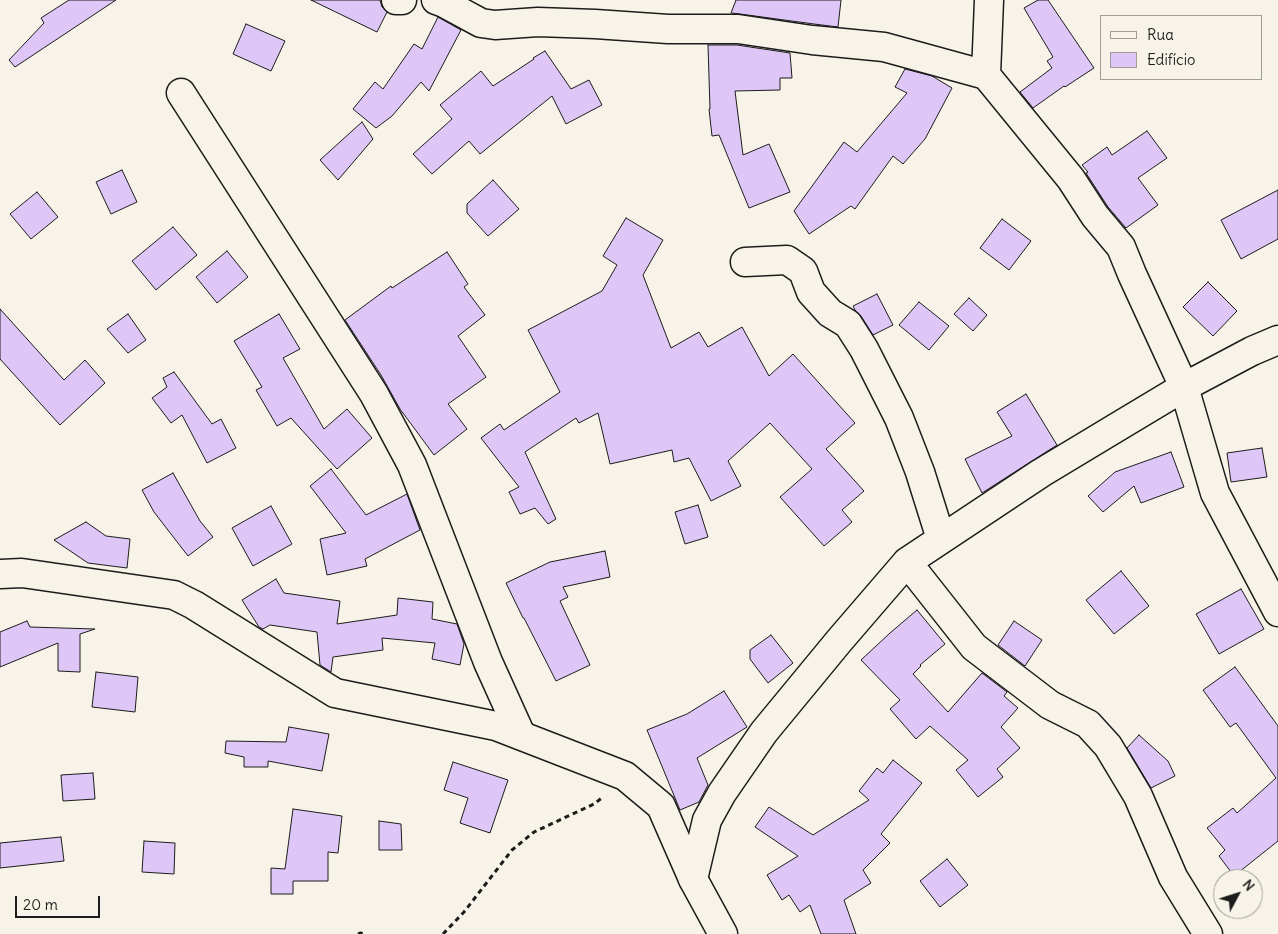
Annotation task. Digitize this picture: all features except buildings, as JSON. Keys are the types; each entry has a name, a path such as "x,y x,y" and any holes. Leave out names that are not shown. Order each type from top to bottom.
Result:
{"street":[{"path":"396,0 402,0"},
{"path":"436,0 444,2 481,23 495,25 538,22 668,29 738,29 812,40 884,47 986,75 1071,179 1095,216 1121,246 1184,387 1215,493 1278,612"},
{"path":"986,75 989,0"},
{"path":"181,93 374,394 412,464 488,662 520,735"},
{"path":"745,262 787,260 803,271 811,292 830,313 848,324 900,418 920,472 941,539"},
{"path":"693,879 707,820 722,793 764,732 907,562 1041,473 1184,387 1252,351 1278,340"},
{"path":"907,562 974,647 1050,705 1088,724 1108,746 1138,796 1173,877 1208,934"},
{"path":"0,574 22,573 174,595 194,605 335,693 496,726 625,776 661,806 693,879 723,934"}],"path":[{"path":"443,934 464,912 512,850 534,832 594,804 625,776"},
{"path":"358,934 365,934"}]}
